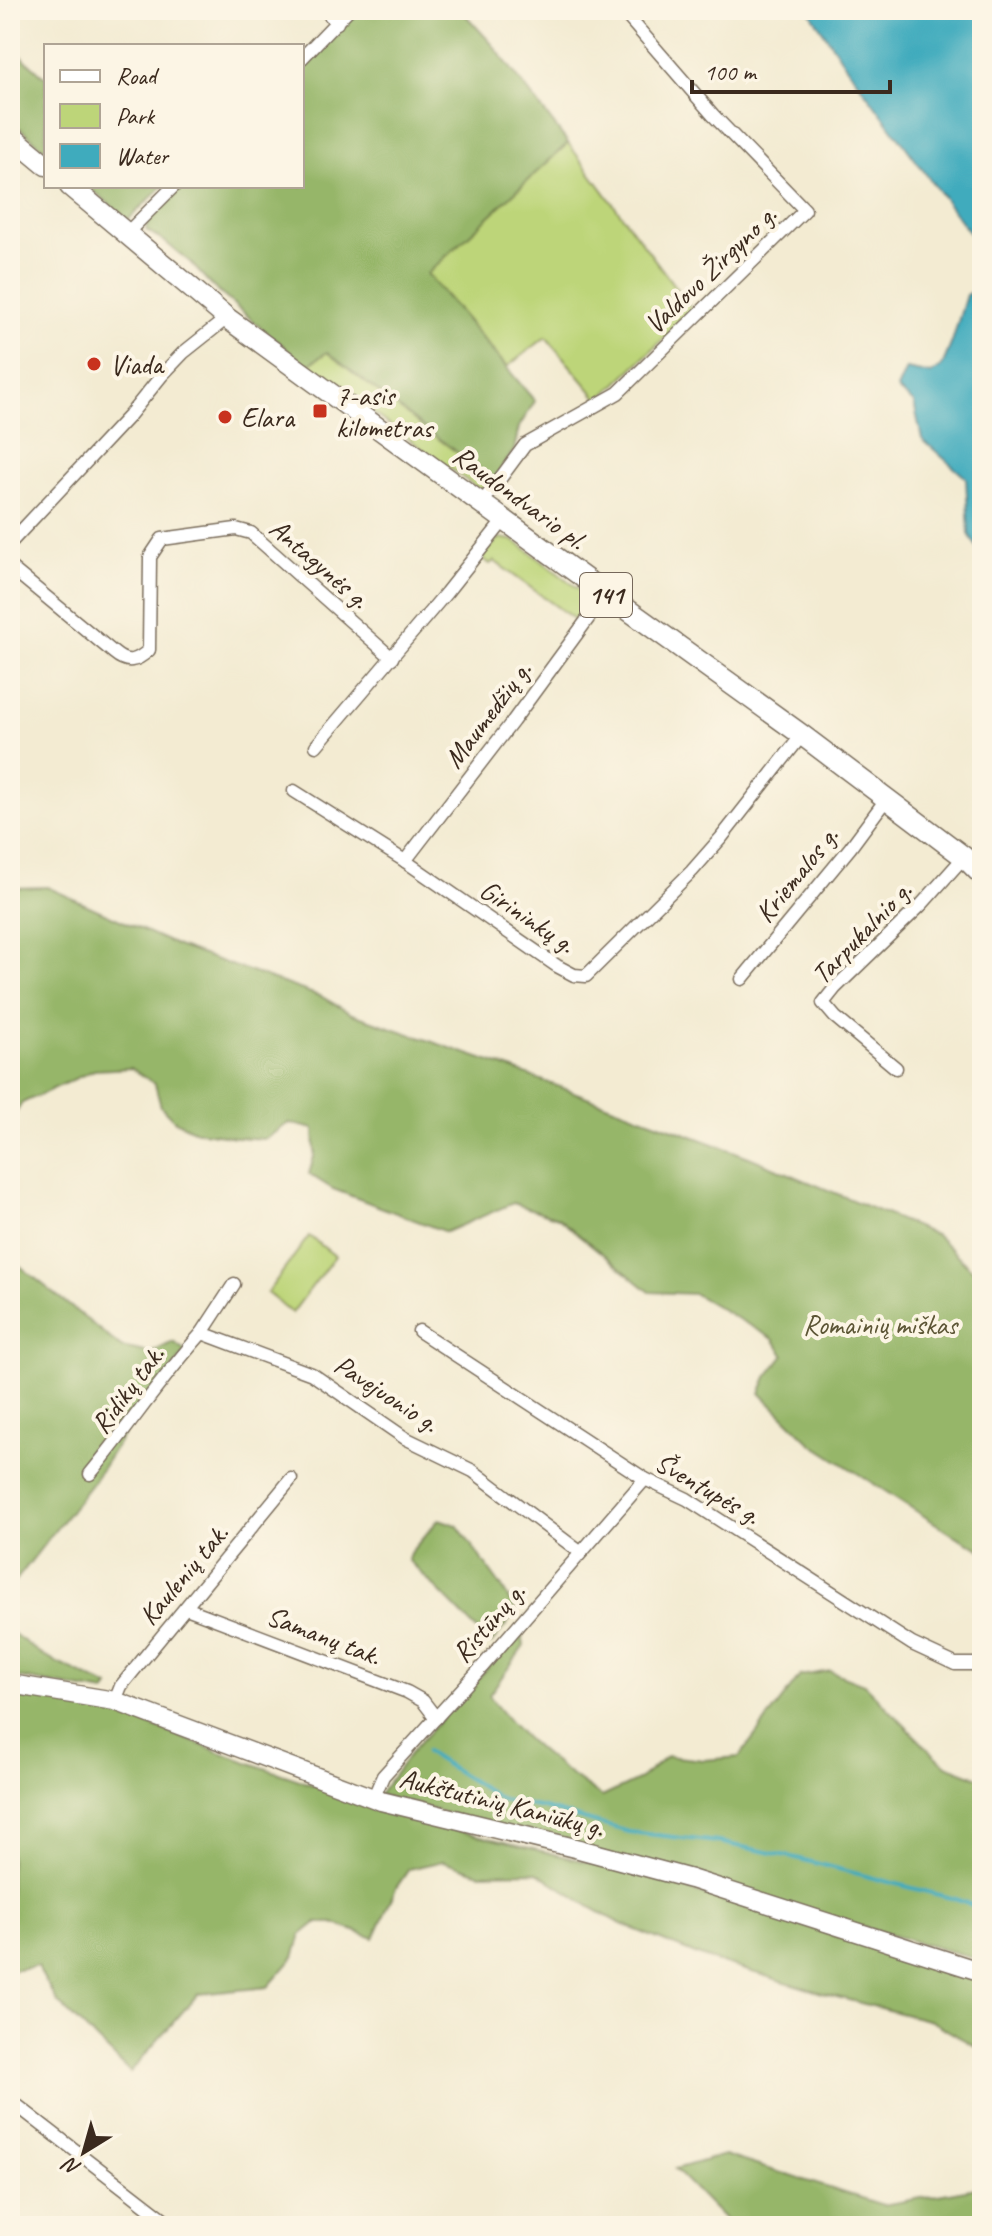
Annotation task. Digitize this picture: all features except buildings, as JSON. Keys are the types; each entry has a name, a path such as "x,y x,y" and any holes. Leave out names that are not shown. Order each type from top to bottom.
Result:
{"main road":[{"path":"10,135 44,163"},
{"name":"Raudondvario pl.","path":"72,188 227,318 802,735 964,857 982,875"}],"street":[{"path":"325,10 337,23"},
{"path":"304,56 348,10"},
{"name":"Valdovo Žirgyno g.","path":"482,503 525,445 618,393 805,210 713,115 622,10"},
{"path":"126,234 172,188"},
{"path":"10,543 129,416 183,353 227,318"},
{"path":"316,746 504,520"},
{"name":"Antagynės g.","path":"10,567 122,660 129,662 141,658 149,650 150,557 162,539 244,530 392,658"},
{"name":"Maumedžių g.","path":"405,861 606,594"},
{"name":"Girininkų g.","path":"294,791 405,861 557,966 574,975 586,976 692,871 802,735"},
{"name":"Kriemalos g.","path":"742,979 887,798"},
{"name":"Tarpukalnio g.","path":"896,1068 835,1017 823,1003 922,904 964,857"},
{"path":"202,1333 234,1284"},
{"name":"Šventupės g.","path":"419,1331 645,1479 687,1499 912,1644 955,1664 982,1664"},
{"name":"Ridikų tak.","path":"90,1474 202,1333"},
{"name":"Pavejuonio g.","path":"202,1333 312,1374 405,1438 473,1471 580,1552"},
{"name":"Kaulenių tak.","path":"115,1701 121,1686 291,1479"},
{"name":"Ristūnų g.","path":"373,1799 383,1776 645,1479"},
{"name":"Samanų tak.","path":"186,1608 407,1692 423,1701 436,1718"},
{"name":"Aukštutinių Kaniūkų g.","path":"10,1684 115,1701 373,1799 691,1879 982,1972"},
{"path":"10,2100 173,2226"}],"green space":[{"path":"356,10 461,10 492,44 568,143 427,274 535,401 519,427 514,450 494,479 327,352 307,366 213,287 190,262 146,230 150,216 179,188 304,188 304,62"},
{"path":"10,46 44,76 44,148 10,120"},
{"path":"568,143 693,311 599,400 546,337 507,367 427,274"},
{"path":"90,188 161,188 128,220"},
{"path":"327,352 494,479 480,490 307,366"},
{"path":"499,538 522,546 588,596 590,605 578,622 494,561 490,564 481,557"},
{"name":"Romainių miškas","path":"47,887 180,947 322,997 352,1014 749,1157 936,1235 982,1279 982,1550 955,1536 812,1444 760,1393 767,1377 784,1355 773,1339 695,1294 650,1292 558,1218 513,1203 446,1232 333,1189 309,1174 315,1153 314,1129 289,1123 265,1139 196,1131 175,1121 161,1107 155,1084 131,1068 94,1070 22,1103 10,1122 10,888"},
{"path":"309,1236 335,1256 292,1313 267,1293"},
{"path":"10,1258 121,1347 151,1353 173,1342 186,1351 127,1429 95,1479 10,1588"},
{"path":"439,1519 457,1525 516,1612 491,1644 408,1560 410,1553"},
{"path":"10,1631 45,1657 109,1687 105,1693 10,1676"},
{"path":"522,1634 524,1646 489,1695 526,1738 602,1797 640,1779 667,1756 704,1760 739,1757 800,1676 830,1671 864,1684 946,1765 982,1779 982,1960 379,1795 411,1752 513,1640"},
{"path":"10,1688 124,1715 230,1756 415,1820 648,1877 982,1982 982,2050 931,2021 705,1958 619,1923 537,1872 480,1873 443,1861 409,1869 396,1888 374,1938 333,1923 316,1923 301,1935 294,1957 268,1987 198,1994 130,2072 57,2002 37,1966 10,1970"},
{"path":"724,2155 883,2205 982,2187 982,2226 731,2226 675,2169"}],"water":[{"path":"809,10 982,10 982,250 844,63"},
{"path":"982,286 982,556 969,534 966,478 922,439 914,403 897,389 906,369 931,374 942,366 966,295"}],"waterway":[{"path":"426,1752 502,1800 544,1808 629,1832 718,1842 792,1857 955,1899 982,1909"}],"place":[{"name":"Viada","path":"94,364"},
{"name":"7-asis kilometras","path":"320,411"},
{"name":"Elara","path":"225,417"}]}
